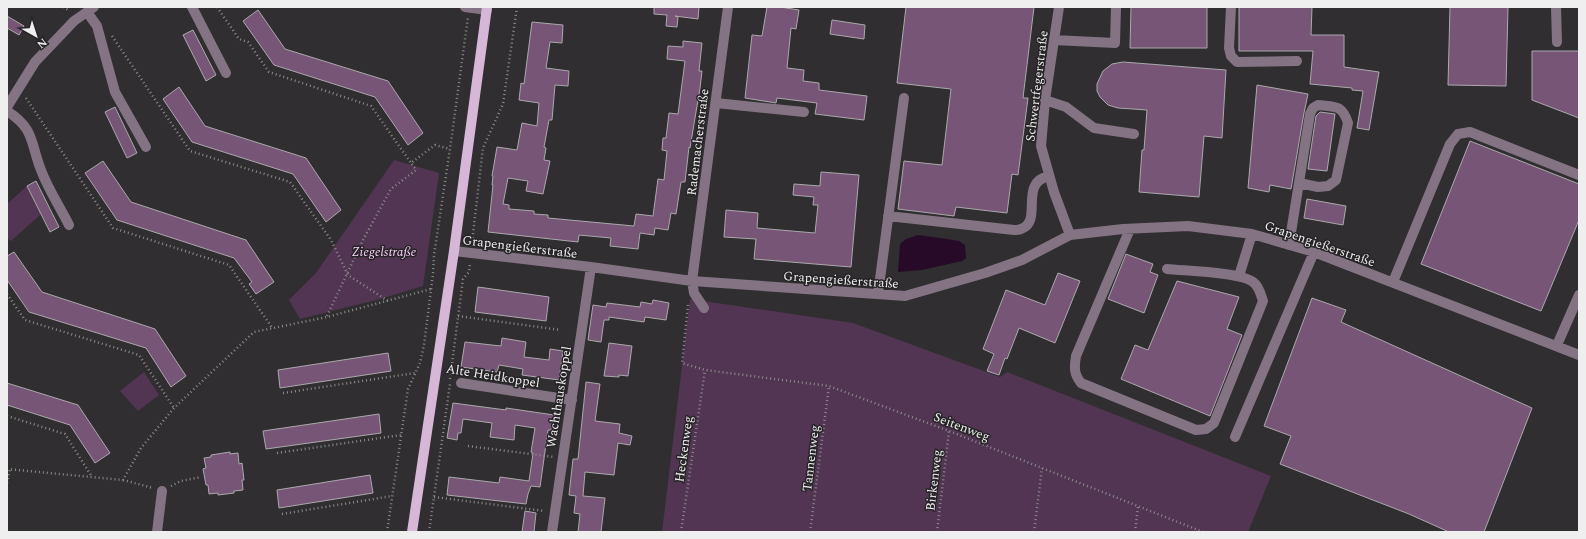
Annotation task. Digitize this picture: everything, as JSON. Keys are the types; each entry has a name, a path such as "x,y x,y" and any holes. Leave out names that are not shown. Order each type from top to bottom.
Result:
{"main road":[{"path":"412,532 454,251 487,8"}],"street":[{"path":"192,7 226,73"},
{"path":"466,7 487,8"},
{"name":"Rademacherstraße","path":"692,281 728,7"},
{"name":"Schwertfegerstraße","path":"1059,7 1045,100 1041,146 1054,192 1070,235"},
{"path":"1054,40 1115,43 1116,7"},
{"path":"1231,7 1229,48 1231,56 1237,62 1296,61"},
{"path":"1556,7 1557,42"},
{"path":"7,107 18,87 35,62 74,20 90,9 97,26 115,92 146,147"},
{"path":"878,294 904,98"},
{"path":"1045,100 1066,107 1094,128 1134,134"},
{"path":"716,103 804,112"},
{"path":"1289,245 1310,114 1313,108 1318,104 1340,108 1345,114 1348,123 1336,180 1328,186 1318,187 1299,183"},
{"path":"7,111 18,118 29,131 41,171 69,225"},
{"path":"1393,282 1450,144 1458,134 1470,132 1579,175"},
{"path":"888,216 1007,230 1024,228 1028,224 1030,217 1034,186 1042,178 1049,176"},
{"name":"Grapengießerstraße","path":"454,251 591,267 692,281 905,296 985,274 1022,260 1070,235 1130,229 1188,226 1252,234 1314,252 1557,345 1579,355"},
{"path":"1130,229 1076,356 1074,369 1076,376 1081,383 1196,430 1206,429 1214,423 1263,301 1261,293 1254,282 1239,276 1167,269"},
{"path":"1239,276 1252,234"},
{"path":"1236,437 1314,252"},
{"name":"Wachthauskoppel","path":"552,532 591,267"},
{"path":"692,281 694,293 704,308"},
{"path":"1557,345 1579,295"},
{"name":"Alte Heidkoppel","path":"461,383 572,400"},
{"path":"158,532 162,491"}],"path":[{"path":"217,7 239,39 248,42 268,72 371,106 416,170 391,189 364,238 348,275 327,317"},
{"path":"429,532 463,279 469,272 483,148 503,104 517,7"},
{"path":"387,532 400,435 408,389 420,363 424,345 434,254 469,8"},
{"path":"110,34 190,151 290,182 332,240 348,275 388,301"},
{"path":"18,87 113,228 229,265 273,329"},
{"path":"411,163 434,146 450,149"},
{"path":"123,480 141,448 174,408 254,332 327,317 431,289"},
{"path":"7,294 25,320 140,355 174,408"},
{"name":"Seitenweg","path":"688,303 682,363 705,370 829,386 949,431 1203,532"},
{"path":"458,316 561,330"},
{"name":"Heckenweg","path":"681,532 705,370"},
{"path":"283,393 415,373"},
{"name":"Alte Heidkoppel","path":"434,379 461,383"},
{"name":"Tannenweg","path":"810,532 829,386"},
{"path":"7,416 65,434 93,477"},
{"name":"Birkenweg","path":"937,532 949,431"},
{"path":"277,453 400,435"},
{"path":"468,446 562,458"},
{"path":"1034,532 1042,468"},
{"path":"7,482 8,469 123,480 162,491 181,481 200,477"},
{"path":"282,514 392,496"},
{"path":"434,497 555,513"},
{"path":"1135,532 1138,507"}],"green space":[{"name":"Ziegelstraße","path":"394,160 439,173 423,286 380,299 300,319 289,300 316,273"},
{"path":"27,186 41,214 11,241 7,238 7,204"},
{"path":"690,299 853,323 1000,377 1007,372 1271,476 1248,532 662,532"},
{"path":"144,372 159,395 138,411 120,391"}],"shaded area":[{"path":"918,235 959,241 965,245 966,258 962,261 922,270 898,272 900,244 906,239"}],"building":[{"path":"654,7 699,7 698,19 675,16 678,17 677,27 666,26 667,15 654,14"},
{"path":"767,7 780,7 799,10 796,29 791,28 787,68 804,70 803,81 819,83 819,90 867,96 864,120 815,114 817,103 777,98 776,103 745,98 752,35 762,36"},
{"path":"906,7 1034,7 1023,98 1028,98 1018,175 1012,174 1007,213 956,207 954,216 898,209 904,161 942,165 951,89 897,83"},
{"path":"1131,7 1207,7 1207,48 1130,48"},
{"path":"1239,7 1312,7 1311,35 1344,35 1344,67 1379,72 1369,130 1357,128 1363,91 1352,90 1352,88 1310,84 1313,51 1239,51"},
{"path":"1450,7 1508,7 1506,86 1448,85"},
{"path":"258,10 285,49 388,81 423,133 408,145 375,97 274,65 243,21"},
{"path":"7,16 24,26 19,35 7,28"},
{"path":"832,20 865,25 864,39 830,34"},
{"path":"532,22 563,25 562,43 550,42 546,68 569,71 568,86 555,85 552,120 549,120 544,147 546,148 544,160 550,161 543,194 526,191 528,181 508,178 503,204 509,205 509,209 534,211 534,214 548,215 548,218 634,226 636,214 653,216 658,179 664,180 667,151 662,150 663,138 666,138 669,113 678,114 685,61 667,59 668,46 683,47 683,41 702,43 699,71 702,71 700,88 690,148 689,147 685,182 681,182 676,214 671,213 668,230 655,228 654,235 640,233 638,249 610,246 611,238 579,235 578,242 488,232 493,185 492,176 497,147 517,150 522,123 537,126 539,103 519,100 521,83 524,84"},
{"path":"193,30 216,75 206,81 183,35"},
{"path":"1532,51 1579,51 1579,118 1532,100"},
{"path":"1123,62 1226,70 1222,138 1204,136 1199,197 1139,192 1147,110 1118,108 1108,105 1100,97 1097,91 1097,84 1103,71 1112,64"},
{"path":"1257,85 1308,94 1291,189 1270,185 1269,192 1248,188"},
{"path":"179,87 205,126 306,158 341,210 326,222 293,174 192,142 163,99"},
{"path":"115,107 137,153 127,158 105,112"},
{"path":"1320,112 1335,114 1327,171 1308,169 1316,116"},
{"path":"1470,141 1579,184 1579,220 1541,311 1421,264"},
{"path":"103,161 131,202 246,240 274,282 256,294 249,284 252,282 234,258 117,220 85,173"},
{"path":"821,172 859,175 851,267 754,259 756,239 724,237 726,210 758,213 757,228 815,233 818,205 813,205 814,197 793,195 794,184 820,186"},
{"path":"36,181 59,227 50,232 27,186"},
{"path":"1307,199 1346,206 1343,225 1304,218"},
{"path":"14,252 42,292 155,329 186,376 171,387 146,348 29,312 7,280 7,256"},
{"path":"1126,254 1153,264 1150,272 1158,275 1144,313 1108,299"},
{"path":"1058,273 1080,281 1055,343 1019,328 999,375 987,371 994,354 983,349 1006,290 1045,305"},
{"path":"1177,281 1239,297 1227,329 1242,335 1210,416 1121,379 1135,345 1148,350"},
{"path":"478,287 549,297 546,321 475,312"},
{"path":"1312,298 1346,310 1341,322 1532,408 1484,532 1449,532 1409,514 1280,464 1291,436 1264,426"},
{"path":"653,300 669,303 666,320 645,317 644,322 609,317 609,320 604,320 601,342 588,340 593,305 606,307 607,303 640,307 641,302 652,304"},
{"path":"502,338 526,342 524,357 549,360 550,349 563,351 559,380 522,375 523,369 499,365 497,372 461,367 465,342 501,346"},
{"path":"609,343 632,346 628,376 604,376"},
{"path":"388,353 391,371 280,388 278,370"},
{"path":"586,382 600,384 595,421 620,424 619,433 632,436 630,445 618,443 614,475 585,472 583,496 605,498 601,532 578,532 580,514 574,513 576,496 569,495 573,459 578,459"},
{"path":"7,383 78,405 110,453 95,463 70,425 7,405"},
{"path":"453,403 506,410 506,408 554,415 552,430 548,430 540,487 531,486 526,504 447,495 449,477 499,483 500,477 529,481 533,453 531,452 535,428 515,425 514,440 490,437 492,423 463,419 461,433 458,433 457,440 447,438"},
{"path":"379,414 381,433 266,449 263,431"},
{"path":"230,452 230,454 238,453 239,464 242,463 244,480 242,480 243,490 218,495 218,493 209,494 203,469 206,468 204,458 211,457 211,455"},
{"path":"370,475 373,493 279,508 277,490"},
{"path":"525,511 536,513 534,532 522,532"}]}
